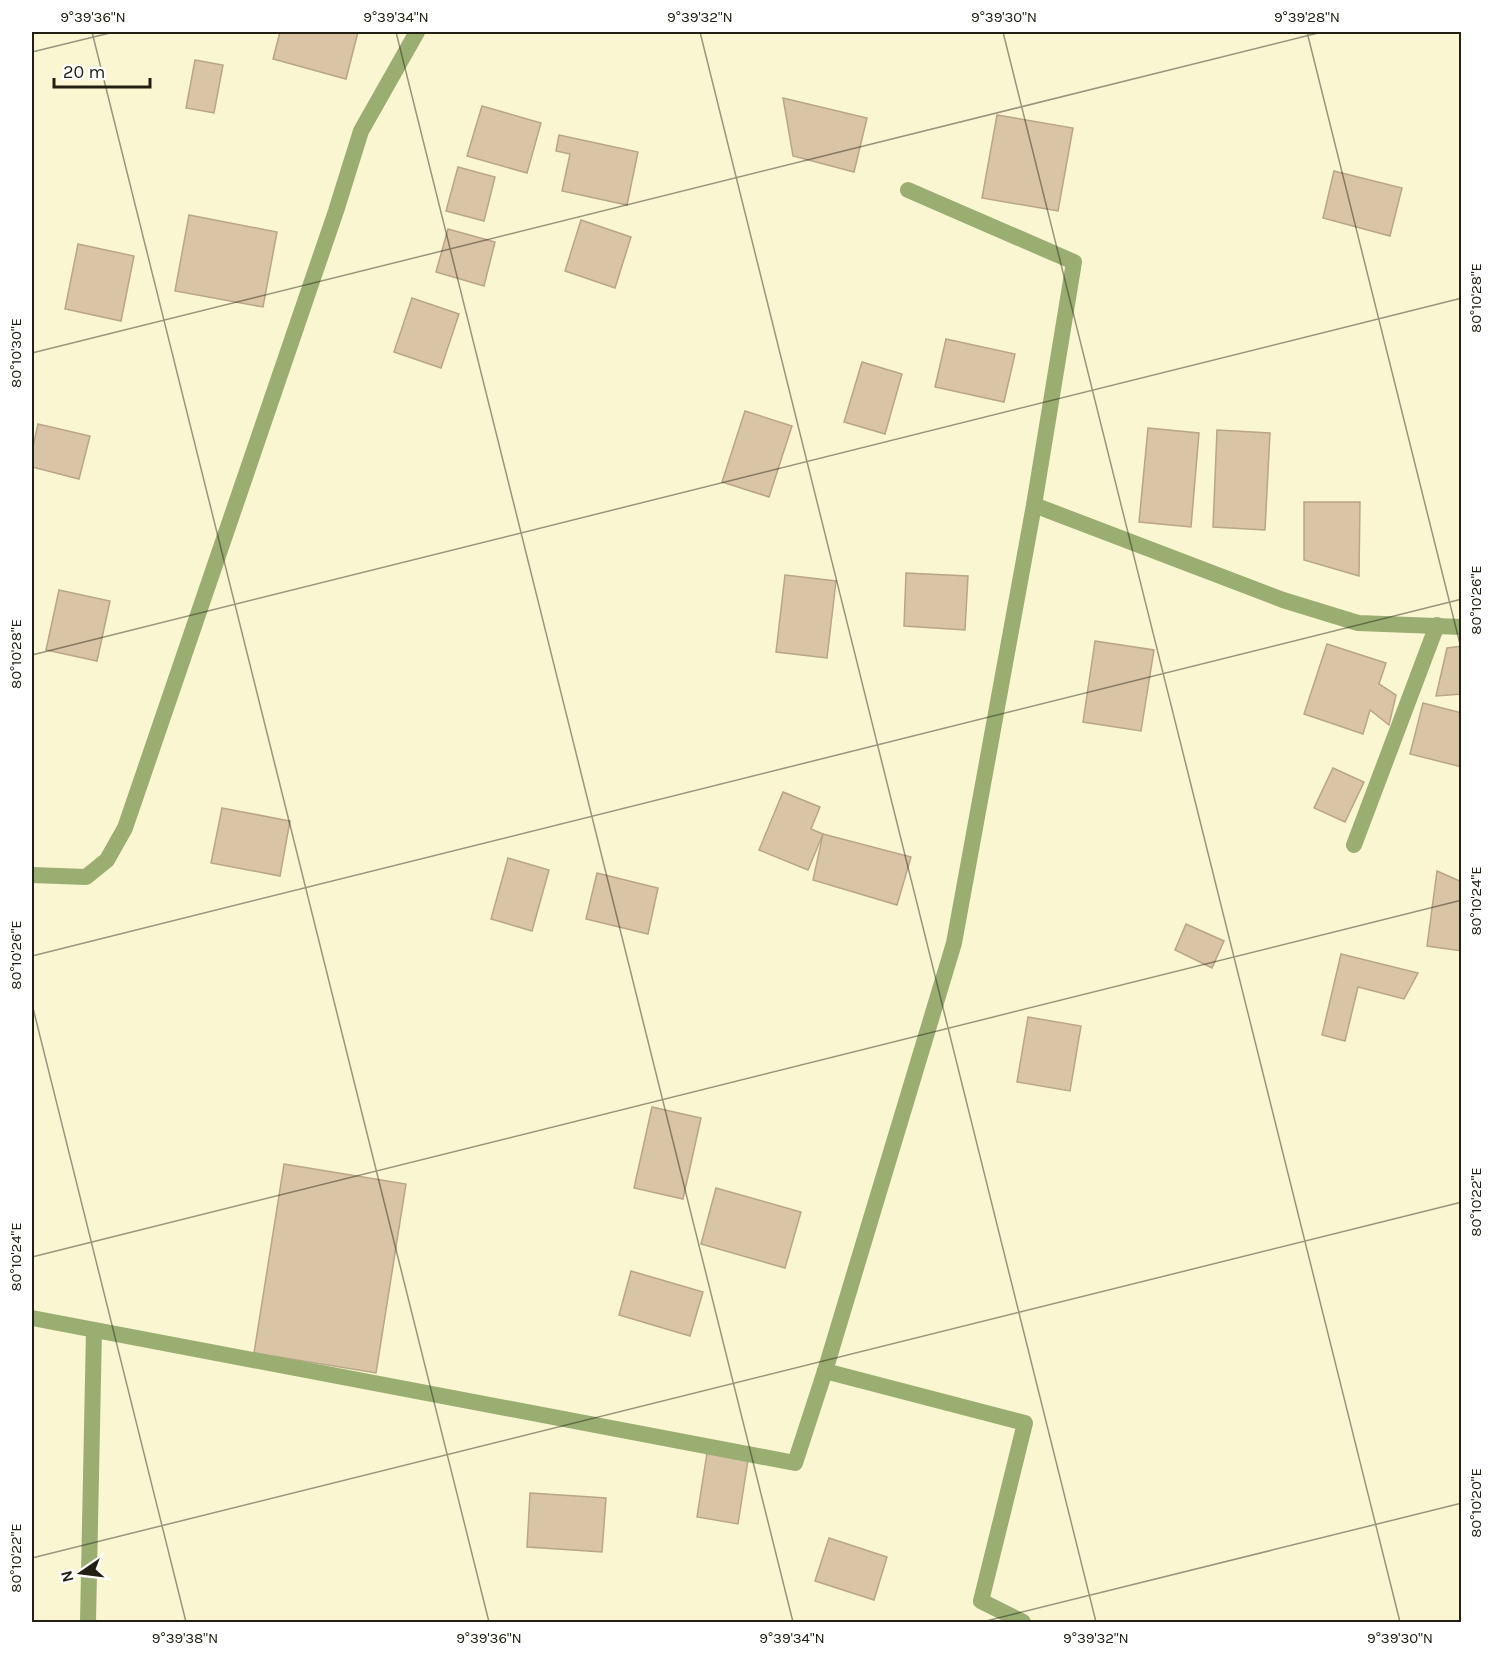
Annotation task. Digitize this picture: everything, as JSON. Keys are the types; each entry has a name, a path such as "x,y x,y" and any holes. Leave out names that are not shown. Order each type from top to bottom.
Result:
{"street":[{"path":"32,876 86,877 107,860 125,828 361,131 417,32"},
{"path":"32,1318 795,1463 954,943 1034,505 1074,262 908,190"},
{"path":"1034,505 1283,600 1358,623 1461,627"},
{"path":"1354,845 1437,625"},
{"path":"88,1623 94,1330"},
{"path":"825,1371 1025,1423 981,1601 1023,1623"}],"building":[{"path":"280,32 358,32 346,79 273,59"},
{"path":"195,60 223,65 214,113 186,108"},
{"path":"783,98 867,118 854,172 793,156"},
{"path":"482,106 541,123 527,173 467,156"},
{"path":"997,115 1073,128 1058,211 982,198"},
{"path":"559,135 638,152 627,205 562,191 570,154 556,151"},
{"path":"458,167 495,177 484,221 446,211"},
{"path":"1334,171 1402,188 1390,236 1323,218"},
{"path":"189,215 277,232 263,307 175,291"},
{"path":"581,220 631,237 615,288 565,271"},
{"path":"448,229 495,242 484,286 436,272"},
{"path":"78,244 134,256 121,321 65,309"},
{"path":"412,298 459,314 441,368 394,352"},
{"path":"946,339 1015,354 1004,402 935,387"},
{"path":"862,362 902,374 885,434 844,422"},
{"path":"745,411 792,426 769,497 722,482"},
{"path":"38,424 90,436 79,479 32,467 32,451"},
{"path":"1148,428 1199,433 1191,527 1139,522"},
{"path":"1217,430 1270,433 1265,530 1213,527"},
{"path":"1304,502 1360,502 1359,576 1304,560"},
{"path":"906,573 968,576 965,630 904,626"},
{"path":"785,575 836,581 827,658 776,652"},
{"path":"59,590 110,601 97,661 46,650"},
{"path":"1095,641 1154,650 1141,731 1083,722"},
{"path":"1327,644 1386,663 1379,684 1396,695 1389,725 1370,710 1363,734 1304,714"},
{"path":"1462,646 1462,694 1436,696 1447,648"},
{"path":"1423,703 1462,713 1462,767 1410,754"},
{"path":"1333,768 1364,782 1345,822 1314,808"},
{"path":"783,792 820,807 811,829 823,834 808,870 759,850"},
{"path":"222,808 290,821 280,876 211,863"},
{"path":"823,834 911,857 897,905 813,880"},
{"path":"508,858 549,870 532,931 491,919"},
{"path":"1437,871 1462,882 1462,951 1427,946"},
{"path":"597,873 658,888 648,934 586,919"},
{"path":"1186,924 1224,941 1212,968 1175,950"},
{"path":"1341,954 1418,973 1404,999 1358,987 1345,1041 1322,1035"},
{"path":"1028,1017 1081,1026 1070,1091 1017,1082"},
{"path":"652,1107 701,1118 683,1199 634,1188"},
{"path":"284,1164 406,1184 376,1373 254,1353"},
{"path":"716,1188 801,1212 785,1268 701,1244"},
{"path":"631,1271 703,1292 690,1336 619,1315"},
{"path":"707,1453 748,1460 738,1524 697,1517"},
{"path":"530,1493 606,1498 602,1552 527,1547"},
{"path":"829,1538 887,1557 874,1600 815,1581"}]}
